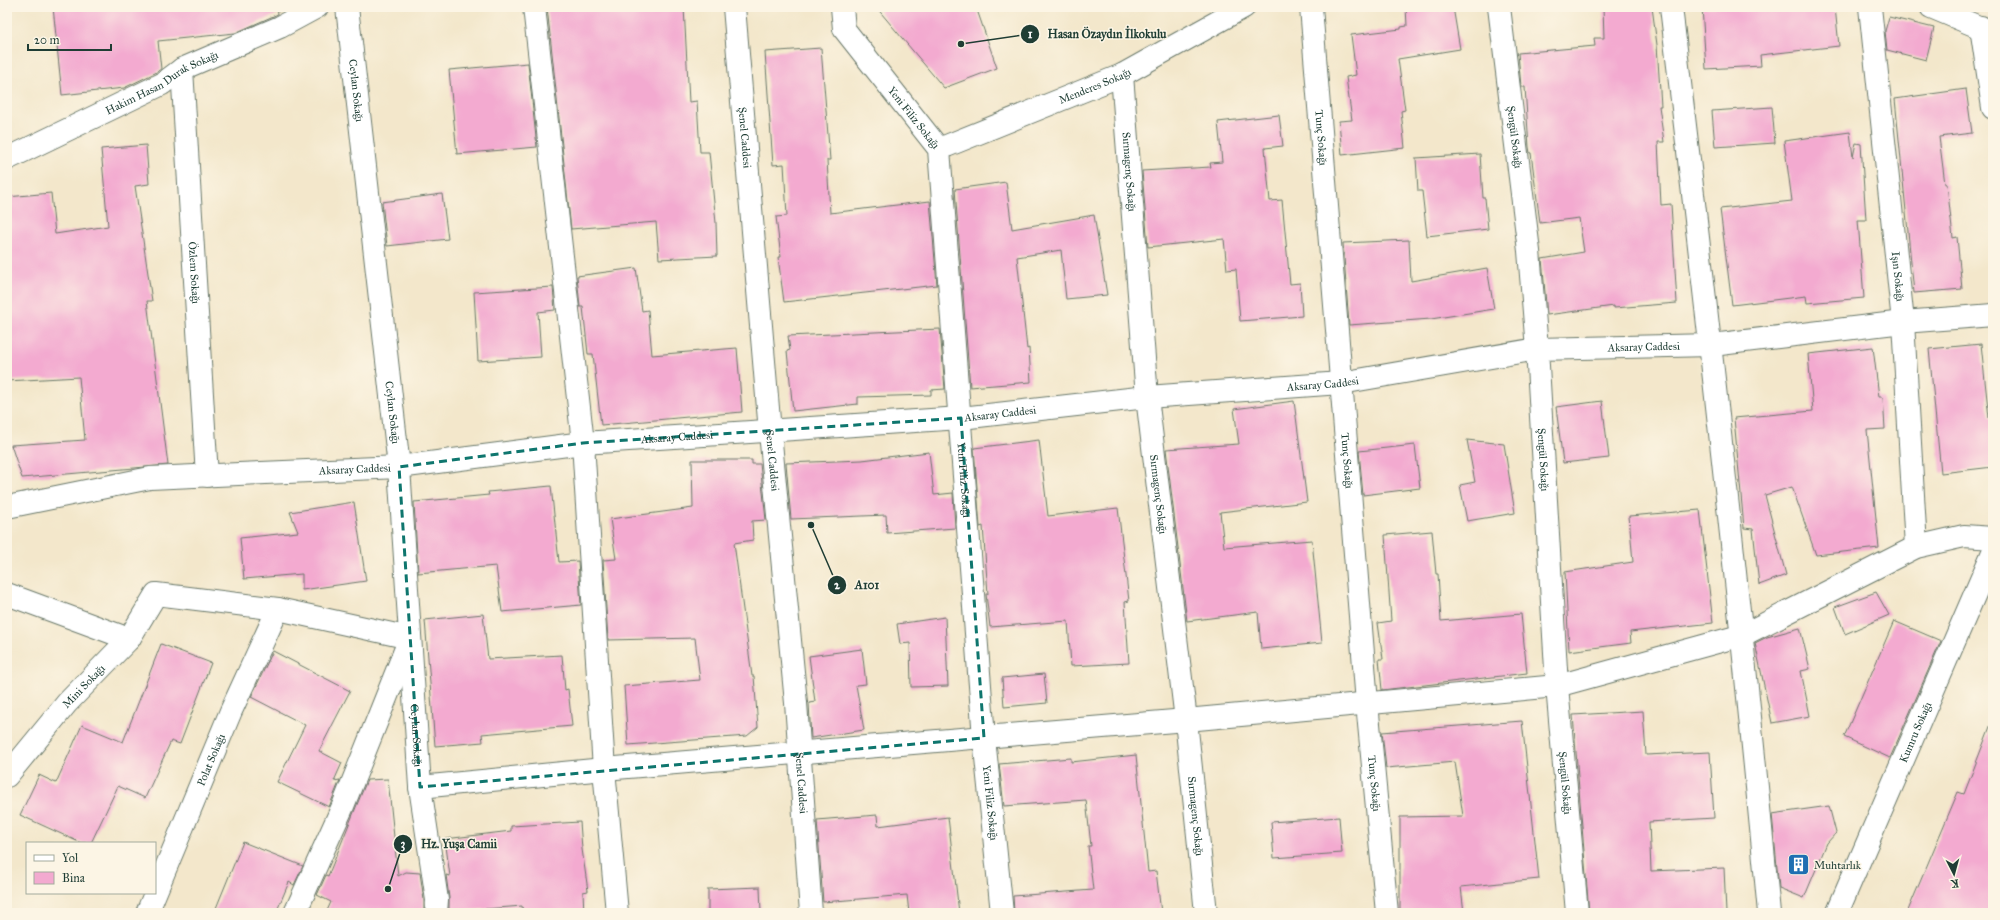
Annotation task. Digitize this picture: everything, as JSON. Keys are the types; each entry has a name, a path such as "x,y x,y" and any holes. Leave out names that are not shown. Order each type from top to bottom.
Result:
{"street":[{"name":"Hakim Hasan Durak Sokağı","path":"7,159 162,84 182,69 280,28 318,7"},
{"name":"Ceylan Sokağı","path":"347,7 399,466 420,786 438,900 436,913"},
{"path":"534,7 583,443 604,769 617,913"},
{"name":"Şenel Caddesi","path":"734,7 770,432 796,703 811,913"},
{"name":"Yeni Filiz Sokağı","path":"842,7 844,29 939,149 961,418 984,738 1002,913"},
{"name":"Menderes Sokağı","path":"939,149 1122,75 1244,7"},
{"name":"Tunç Sokağı","path":"1311,7 1340,383 1367,703 1387,913"},
{"name":"Şengül Sokağı","path":"1499,7 1529,251 1537,349 1557,686 1577,913"},
{"path":"1672,7 1712,345 1743,635 1769,913"},
{"name":"Işın Sokağı","path":"1870,7 1903,322 1916,547"},
{"path":"1931,7 1987,30 1993,108"},
{"name":"Özlem Sokağı","path":"182,69 207,476"},
{"name":"Sırmagenç Sokağı","path":"1122,75 1147,397 1186,720 1206,913"},
{"name":"Aksaray Caddesi","path":"7,505 150,478 399,466 583,443 770,432 961,418 1147,397 1340,383 1537,349 1712,345 1903,322 1993,314"},
{"path":"420,786 604,769 984,738 1557,686 1743,635 1916,547 1964,536 1993,538"},
{"name":"Kumru Sokağı","path":"1837,913 1993,552"},
{"path":"7,594 129,639"},
{"name":"Mini Sokağı","path":"7,776 67,703 129,639 156,594 278,609"},
{"path":"278,609 410,638 343,806 295,913"},
{"name":"Polat Sokağı","path":"156,891 231,711 278,609"},
{"name":"Polat Sokağı","path":"147,913 155,894"}],"highlighted area":[{"path":"961,418 984,738 420,787 399,467 583,443"}],"building":[{"path":"53,7 277,7 278,14 235,33 158,41 161,69 155,73 124,88 62,95"},
{"path":"547,7 684,7 689,102 697,101 700,152 709,152 716,223 717,256 659,259 656,222 571,229"},
{"path":"876,7 976,7 997,68 944,88"},
{"path":"1406,7 1453,7 1460,49 1398,59 1405,110 1401,111 1405,148 1342,155 1339,121 1352,120 1346,77 1356,75 1351,35 1401,29 1401,27 1407,26"},
{"path":"1603,7 1652,7 1657,45 1661,106 1659,106 1664,142 1658,142 1661,205 1671,204 1677,303 1614,308 1614,306 1547,315 1542,259 1584,252 1579,218 1540,223 1529,147 1525,87 1521,87 1518,53 1595,46 1594,38 1604,38"},
{"path":"1702,7 1835,7 1839,46 1760,55 1761,66 1706,69"},
{"path":"1889,17 1934,28 1926,60 1887,50 1885,31"},
{"path":"821,48 830,160 827,160 830,213 930,201 937,285 784,302 778,257 781,257 776,217 787,216 784,164 773,165 765,52"},
{"path":"528,63 537,147 457,154 449,70"},
{"path":"1966,89 1972,133 1939,137 1945,184 1947,184 1953,238 1957,237 1962,289 1914,293 1895,99"},
{"path":"1772,107 1775,143 1715,147 1712,111"},
{"path":"1279,115 1283,146 1265,148 1270,201 1282,200 1290,284 1300,283 1302,316 1240,321 1236,269 1227,270 1224,239 1148,247 1142,171 1211,167 1210,163 1222,162 1218,122"},
{"path":"1850,132 1853,157 1856,143 1861,144 1866,220 1858,220 1864,298 1807,303 1806,296 1732,305 1720,209 1792,201 1784,141"},
{"path":"146,145 149,184 135,186 152,301 147,301 168,465 22,478 11,445 85,440 79,377 7,381 7,197 51,193 55,234 108,226 101,149"},
{"path":"1480,154 1483,198 1485,198 1488,229 1427,236 1422,191 1418,191 1416,158"},
{"path":"1006,182 1012,229 1094,215 1107,295 1066,299 1061,250 1017,257 1027,349 1029,348 1031,382 970,387 955,189"},
{"path":"442,194 448,239 387,246 382,202"},
{"path":"1409,240 1411,281 1487,268 1494,309 1431,319 1349,325 1343,243"},
{"path":"636,268 642,311 648,310 652,355 737,348 742,412 601,425 593,354 588,354 583,307 580,307 577,276"},
{"path":"553,287 555,310 538,312 541,357 478,361 474,292"},
{"path":"940,329 945,389 931,390 931,395 858,397 858,404 793,411 787,351 790,350 788,336"},
{"path":"1981,344 1989,418 1993,417 1993,467 1941,473 1929,349"},
{"path":"1873,347 1879,397 1883,397 1885,429 1867,430 1879,548 1816,555 1792,487 1765,495 1786,575 1759,585 1753,529 1744,528 1734,418 1813,411 1808,354"},
{"path":"1294,401 1307,502 1220,512 1224,547 1312,540 1322,643 1261,649 1258,612 1187,621 1166,449 1239,444 1234,409"},
{"path":"1602,401 1609,458 1563,463 1556,407"},
{"path":"1039,440 1048,516 1118,508 1129,601 1125,602 1129,663 1071,666 1068,621 990,627 986,594 988,594 983,526 980,527 974,448"},
{"path":"1467,440 1504,444 1515,513 1467,521 1460,485 1475,482"},
{"path":"1415,445 1420,488 1363,495 1359,451"},
{"path":"929,452 934,495 953,493 955,528 887,533 886,515 791,519 786,463 862,460"},
{"path":"692,460 752,460 752,464 760,464 766,520 752,521 753,540 734,543 752,676 754,676 758,727 747,736 628,745 624,686 700,680 695,638 608,640 603,560 616,559 610,519 693,508"},
{"path":"551,486 559,562 578,561 581,605 502,612 496,566 418,573 414,502 489,495 488,492"},
{"path":"354,502 366,581 302,590 302,574 244,579 240,538 298,532 290,512"},
{"path":"1700,510 1713,623 1630,632 1631,643 1569,651 1565,572 1633,562 1629,516"},
{"path":"1432,531 1436,574 1438,574 1441,621 1521,614 1527,673 1382,690 1379,659 1383,659 1378,623 1391,621 1385,535"},
{"path":"1876,592 1889,615 1845,634 1835,607"},
{"path":"483,614 488,659 562,655 565,690 568,689 572,726 482,734 483,742 435,746 425,620"},
{"path":"945,617 948,686 911,687 910,643 900,644 897,624"},
{"path":"1894,621 1941,641 1890,758 1844,737"},
{"path":"1800,628 1810,669 1801,671 1810,716 1772,723 1755,643 1767,637"},
{"path":"161,644 211,663 180,744 171,741 145,798 118,786 91,842 79,842 20,815 39,775 56,783 82,725 123,742"},
{"path":"862,649 866,684 856,685 864,730 811,738 809,703 815,702 809,656"},
{"path":"273,651 350,691 319,751 342,763 334,781 340,780 329,807 277,782 305,725 251,697"},
{"path":"1044,674 1047,703 1004,707 1002,678"},
{"path":"1643,711 1646,755 1710,752 1714,818 1649,822 1651,871 1724,868 1726,913 1589,913 1573,715"},
{"path":"1522,721 1539,879 1461,887 1464,913 1400,913 1400,817 1463,816 1455,762 1386,768 1382,732"},
{"path":"1991,724 1993,724 1993,913 1907,913 1958,792 1964,794"},
{"path":"1136,755 1148,872 1156,871 1161,913 1014,913 1013,896 1093,890 1088,846 1091,846 1086,800 1004,806 999,764 1071,758 1071,762"},
{"path":"388,779 398,876 406,872 420,873 424,900 424,913 326,913 331,902 317,895 326,875 328,876 367,780"},
{"name":"Muhtarlık","path":"1829,806 1836,833 1827,843 1804,898 1779,888 1772,814"},
{"path":"877,815 878,826 948,817 959,913 909,913 907,895 823,902 817,820"},
{"path":"1339,817 1342,853 1274,858 1271,822"},
{"path":"580,822 588,891 583,892 584,913 523,913 522,906 449,912 446,875 450,876 445,839 511,831 511,826"},
{"path":"243,842 303,866 294,885 289,882 276,913 214,913"},
{"path":"760,887 761,913 708,913 708,889"}],"place":[{"name":"Hasan Özaydın İlkokulu","path":"961,44"},
{"name":"A101","path":"811,525"},
{"name":"Muhtarlık","path":"1798,865"},
{"name":"Hz. Yuşa Camii","path":"388,889"}]}
